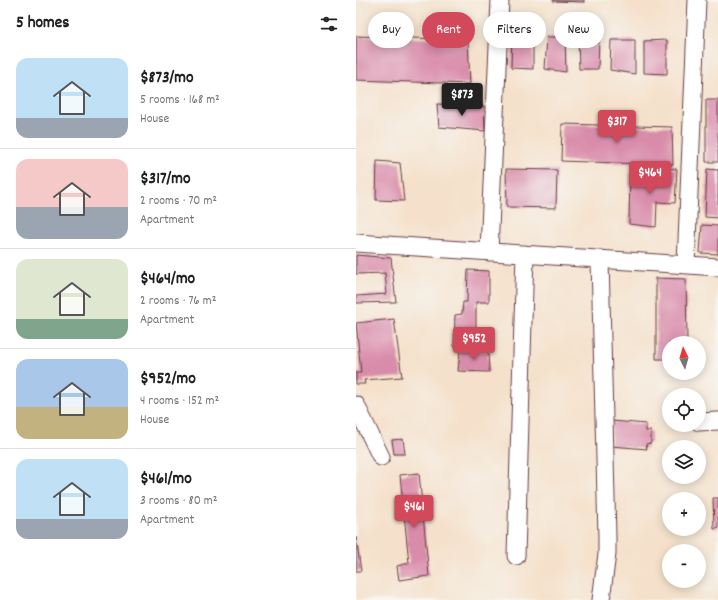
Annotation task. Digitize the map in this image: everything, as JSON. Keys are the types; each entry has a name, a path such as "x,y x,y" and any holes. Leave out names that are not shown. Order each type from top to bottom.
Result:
{"street":[{"path":"489,252 500,0"},
{"path":"686,265 697,0"},
{"path":"356,243 718,268"},
{"path":"516,556 526,254"},
{"path":"600,260 607,537 601,600"},
{"path":"356,405 381,457"},
{"path":"706,422 718,421"}],"building":[{"path":"584,0 584,2 553,1"},
{"path":"356,36 368,36 368,48 414,48 414,38 422,38 422,48 468,48 470,84 356,80"},
{"path":"547,37 554,37 554,48 565,48 566,72 545,69"},
{"path":"611,40 635,40 635,74 610,70"},
{"path":"667,40 667,74 644,73 644,41"},
{"path":"512,48 533,48 533,69 511,68"},
{"path":"578,48 599,48 598,69 579,69"},
{"path":"706,100 718,100 718,162 706,162"},
{"path":"437,104 484,106 485,131 439,127"},
{"path":"562,124 672,127 673,165 561,161"},
{"path":"377,161 400,163 404,201 376,200"},
{"path":"657,168 677,169 675,203 657,202 656,227 629,224 630,173 657,173"},
{"path":"506,169 557,170 556,208 507,207"},
{"path":"707,169 718,170 718,218 705,217"},
{"path":"702,225 718,226 718,254 700,253"},
{"path":"356,255 391,258 396,302 356,303 356,296 387,294 385,273 356,274"},
{"path":"468,270 489,271 489,302 476,302 476,334 492,334 492,345 454,346 455,315 462,314 463,302 467,302"},
{"path":"656,278 686,279 687,336 662,336 662,359 656,359"},
{"path":"394,319 402,377 364,380 365,384 356,384 356,373 361,373 356,323"},
{"path":"460,351 488,351 489,372 458,371"},
{"path":"612,421 646,424 646,431 651,431 651,443 646,444 647,449 611,446"},
{"path":"403,439 405,454 394,454 392,440"},
{"path":"419,473 429,576 399,580 397,566 409,563 400,475"},
{"path":"713,498 718,498 718,528 714,529"},
{"path":"356,537 361,571 356,571"}]}
